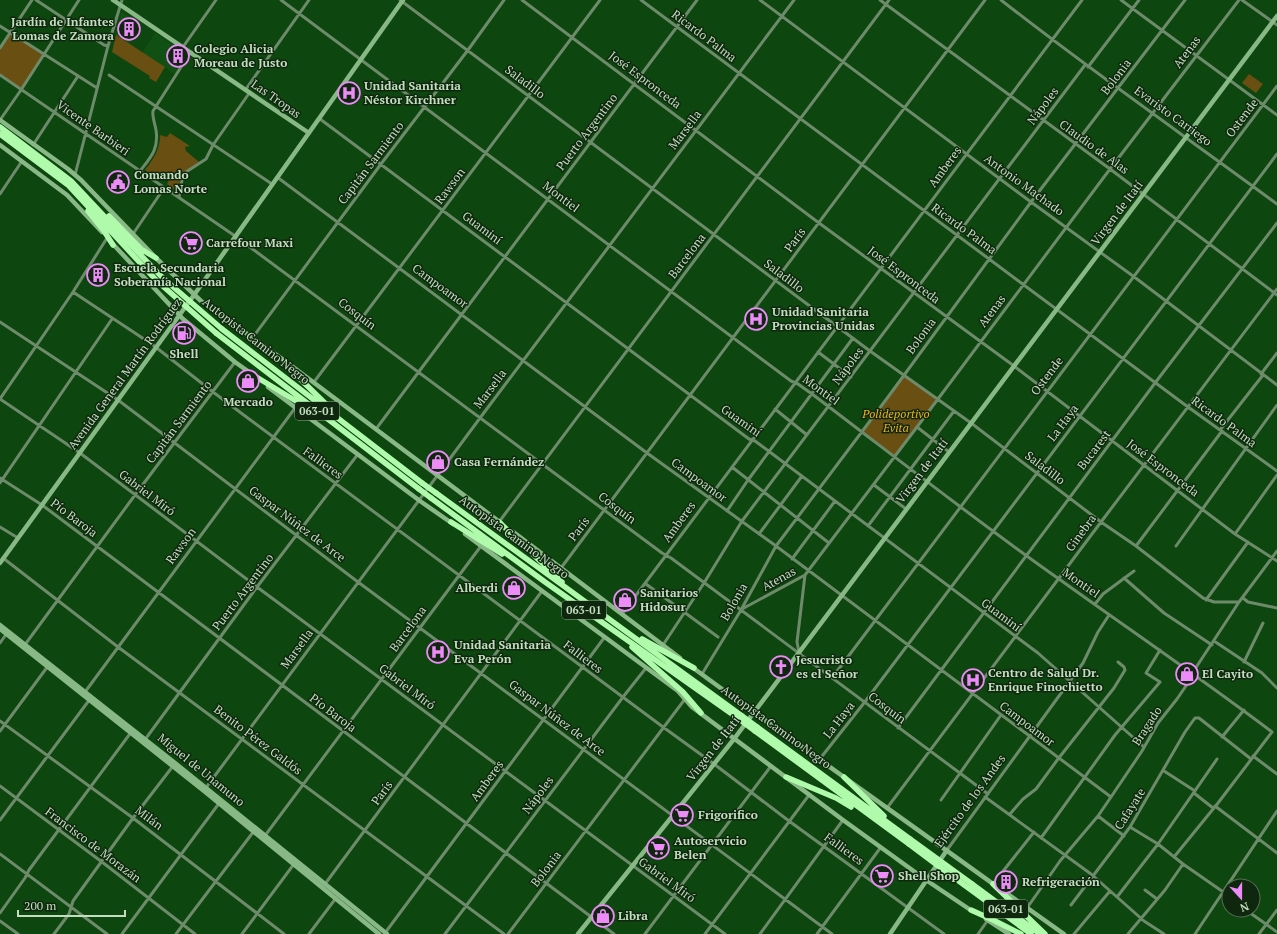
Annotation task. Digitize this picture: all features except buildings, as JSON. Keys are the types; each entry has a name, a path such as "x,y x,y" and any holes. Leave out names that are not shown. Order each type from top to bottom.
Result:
{"highway":[{"path":"0,120 1,124 30,146"},
{"name":"Autopista Camino Negro","path":"0,127 30,146 67,178 164,279 222,329 545,582 740,717"},
{"name":"Autopista Camino Negro","path":"0,134 68,185 156,280 216,333 363,447 421,486"},
{"path":"68,185 113,245"},
{"path":"88,199 94,203 141,249 156,258"},
{"path":"285,361 293,372 349,427"},
{"path":"253,375 310,410 363,447"},
{"name":"Autopista Camino Negro","path":"434,496 620,626 884,826 908,840"},
{"path":"451,522 545,582"},
{"path":"499,522 573,594"},
{"path":"620,626 694,668"},
{"path":"616,632 683,692 701,713"},
{"name":"Autopista Camino Negro","path":"756,729 971,886 1040,934"},
{"path":"786,777 836,798 884,826"},
{"path":"844,777 908,840"},
{"path":"993,884 1046,934"},
{"name":"Autopista Camino Negro","path":"971,886 1031,934"},
{"path":"971,910 1021,934"}],"street":[{"path":"0,48 32,0"},
{"path":"36,0 108,46"},
{"path":"0,120 22,90 79,0"},
{"name":"Las Tropas","path":"113,0 122,2 190,53 309,133"},
{"path":"183,47 216,0"},
{"name":"Montiel","path":"281,0 791,381 795,382 812,394 992,531 1244,710 1272,732 1252,758"},
{"path":"179,197 182,180 186,172 206,159 248,91 309,0"},
{"name":"Capitán Sarmiento","path":"253,337 504,0"},
{"name":"José Espronceda","path":"522,0 758,176 818,223 1014,366 1144,466 1236,534 1277,561"},
{"name":"Rawson","path":"314,382 600,0"},
{"name":"Ricardo Palma","path":"641,0 800,120 1277,472"},
{"name":"Puerto Argentino","path":"376,429 697,0"},
{"name":"Antonio Machado","path":"760,0 966,154 1133,276 1277,385"},
{"name":"Marsella","path":"205,789 358,582 420,501 480,418 794,0"},
{"name":"Claudio de Alas","path":"880,0 1110,169 1275,294"},
{"name":"Barcelona","path":"499,522 889,0"},
{"name":"París","path":"561,568 985,0"},
{"name":"Evaristo Carriego","path":"1001,0 1087,66 1187,137 1277,204"},
{"name":"Amberes","path":"622,614 646,584 708,498 1082,0"},
{"path":"1121,0 1277,115"},
{"name":"Nápoles","path":"663,645 704,583 742,521 829,407 999,178 1140,0"},
{"name":"Bolonia","path":"702,674 741,610 776,546 990,260 1031,202 1076,145 1185,0"},
{"name":"Atenas","path":"741,610 805,575 938,400 1023,284 1067,228 1152,112 1239,0"},
{"path":"1242,0 1275,23"},
{"name":"Saladillo","path":"402,1 870,351 971,423 1100,522 1136,546 1206,600"},
{"name":"Avenida General Martín Rodríguez","path":"2,561 320,119 402,1"},
{"path":"75,174 108,46 122,2"},
{"name":"Virgen de Itatí","path":"578,934 734,739 1143,194 1275,23 1277,16"},
{"path":"0,26 97,88"},
{"path":"140,171 150,159 156,146 152,116 155,106 190,53"},
{"name":"Vicente Barbieri","path":"0,75 235,236"},
{"path":"109,75 272,184"},
{"path":"78,76 55,112 30,146 75,174 194,295 209,308 253,337 314,382 663,645 819,760 1064,934"},
{"name":"Ostende","path":"832,678 1046,391 1277,86"},
{"name":"Guaminí","path":"320,119 1038,653 1144,747"},
{"path":"0,145 72,200 179,316 235,362 420,501 451,522 604,638 678,691 690,706 843,820 926,880 1009,934"},
{"name":"La Haya","path":"819,760 1277,154"},
{"path":"0,194 22,161"},
{"name":"Campoamor","path":"277,177 463,314 647,453 776,546 807,571 1030,736 1058,759 1111,798"},
{"path":"133,234 164,188"},
{"name":"Bucarest","path":"898,728 983,612 1277,223"},
{"name":"Cosquín","path":"235,236 604,510 672,558 898,728 960,772 1010,814 1094,876 1141,918 1164,934"},
{"path":"0,399 73,292 107,238"},
{"name":"Ginebra","path":"888,808 1100,522 1275,294 1277,289"},
{"name":"Fallieres","path":"73,292 156,348 274,438 622,697 944,934"},
{"path":"0,483 1,479 112,319"},
{"name":"Gaspar Núñez de Arce","path":"0,322 118,400 358,582 832,934"},
{"path":"727,511 748,480 853,338"},
{"path":"818,352 851,377"},
{"path":"1136,546 1178,491 1277,353"},
{"name":"Capitán Sarmiento","path":"24,646 235,362"},
{"name":"Gabriel Miró","path":"0,399 80,453 257,587 725,934"},
{"path":"1176,546 1277,405"},
{"name":"Rawson","path":"83,693 295,408"},
{"path":"775,409 807,435"},
{"path":"868,526 954,411"},
{"path":"917,427 949,452"},
{"name":"Puerto Argentino","path":"145,741 257,587 358,454"},
{"path":"732,467 829,543"},
{"path":"1236,534 1277,475"},
{"path":"759,534 802,476"},
{"name":"Pío Baroja","path":"1,479 42,505 614,934"},
{"path":"874,484 906,509"},
{"path":"792,559 835,501"},
{"path":"0,527 18,538"},
{"path":"1239,602 1214,602 1206,600 1248,542"},
{"name":"Barcelona","path":"264,837 481,546"},
{"name":"Bragado","path":"1027,908 1060,861 1098,816 1111,798 1158,723 1177,699 1239,602 1277,551"},
{"name":"Benito Pérez Galdós","path":"2,561 504,934"},
{"path":"1095,604 1103,594 1134,571"},
{"path":"799,653 797,642 805,575"},
{"path":"1124,578 1164,613 1262,673 1277,688"},
{"path":"646,584 718,636"},
{"name":"París","path":"324,886 542,591"},
{"path":"1243,598 1248,602 1277,608"},
{"name":"Ejército de los Andes","path":"890,934 986,795 1086,659 1098,632 1109,615"},
{"path":"1244,662 1263,623"},
{"name":"Miguel de Unamuno","path":"0,625 7,633"},
{"name":"Miguel de Unamuno","path":"0,629 24,646 174,764 378,932 385,934"},
{"path":"0,643 7,633"},
{"name":"Amberes","path":"385,934 604,638"},
{"path":"1042,838 1084,777 1122,726 1160,682 1146,673 1160,650"},
{"path":"1010,814 1023,799 1036,789 1114,688 1125,670 1124,667 1118,662"},
{"path":"0,730 48,666"},
{"name":"Nápoles","path":"445,934 622,697 646,668"},
{"path":"0,820 90,699"},
{"name":"Bolonia","path":"508,934 685,699"},
{"path":"1244,710 1222,737 1277,774"},
{"path":"941,800 1000,715"},
{"name":"Cafayate","path":"1071,905 1130,827 1164,771 1185,732 1195,718 1199,718 1222,737"},
{"name":"Milán","path":"0,721 133,818 284,934"},
{"path":"0,913 59,830 132,732"},
{"path":"1174,857 1252,758"},
{"path":"1118,896 1158,844 1217,759"},
{"path":"54,934 69,914 73,901 174,764"},
{"path":"645,934 771,766"},
{"path":"1164,771 1277,853"},
{"name":"Francisco de Morazán","path":"0,786 195,934"},
{"path":"705,934 810,795"},
{"path":"122,934 220,801"},
{"path":"1232,878 1277,811"},
{"path":"1098,816 1124,836"},
{"path":"760,934 843,820"},
{"path":"1130,827 1158,844 1183,864 1221,890"},
{"path":"176,934 255,830"},
{"path":"993,884 1034,832"},
{"path":"817,934 881,847"},
{"path":"0,854 107,934"},
{"path":"242,934 295,863"},
{"path":"1128,934 1171,882 1183,864"},
{"path":"1145,890 1157,899"},
{"path":"1074,934 1110,891"},
{"path":"1194,934 1221,894"},
{"path":"309,934 337,897"},
{"path":"1259,934 1277,910"},
{"path":"1257,918 1277,932"},
{"path":"978,934 988,920"},
{"path":"0,921 18,934"}],"shaded area":[{"path":"122,12 141,24 129,44 116,35"},
{"path":"155,33 188,55 175,74 142,53"}],"green space":[{"path":"10,33 44,55 21,90 0,75 0,48"},
{"path":"116,35 165,67 156,82 149,78 150,76 112,52"},
{"path":"1249,74 1263,84 1256,93 1242,83"},
{"path":"170,133 190,146 185,147 186,151 199,162 184,172 176,191 167,184 170,178 161,172 157,178 145,170 156,154 160,135 167,137"},
{"name":"Polideportivo Evita","path":"904,375 938,399 895,456 862,432"}],"place":[{"name":"Jardín de Infantes Lomas de Zamora","path":"129,29"},
{"name":"Colegio Alicia Moreau de Justo","path":"178,56"},
{"name":"Unidad Sanitaria Néstor Kirchner","path":"349,93"},
{"name":"Comando Lomas Norte","path":"118,182"},
{"name":"Carrefour Maxi","path":"191,243"},
{"name":"Escuela Secundaria Soberanía Nacional","path":"98,275"},
{"name":"Unidad Sanitaria Provincias Unidas","path":"756,319"},
{"name":"Shell","path":"184,333"},
{"name":"Mercado","path":"248,381"},
{"name":"Casa Fernández","path":"438,462"},
{"name":"Alberdi","path":"514,588"},
{"name":"Sanitarios Hidosur","path":"625,600"},
{"name":"Unidad Sanitaria Eva Perón","path":"438,652"},
{"name":"Jesucristo es el Señor","path":"781,667"},
{"name":"El Cayito","path":"1187,674"},
{"name":"Centro de Salud Dr. Enrique Finochietto","path":"973,680"},
{"name":"Frigorifico","path":"682,815"},
{"name":"Autoservicio Belen","path":"658,848"},
{"name":"Shell Shop","path":"882,876"},
{"name":"Refrigeración","path":"1006,882"},
{"name":"Libra","path":"603,916"}]}
